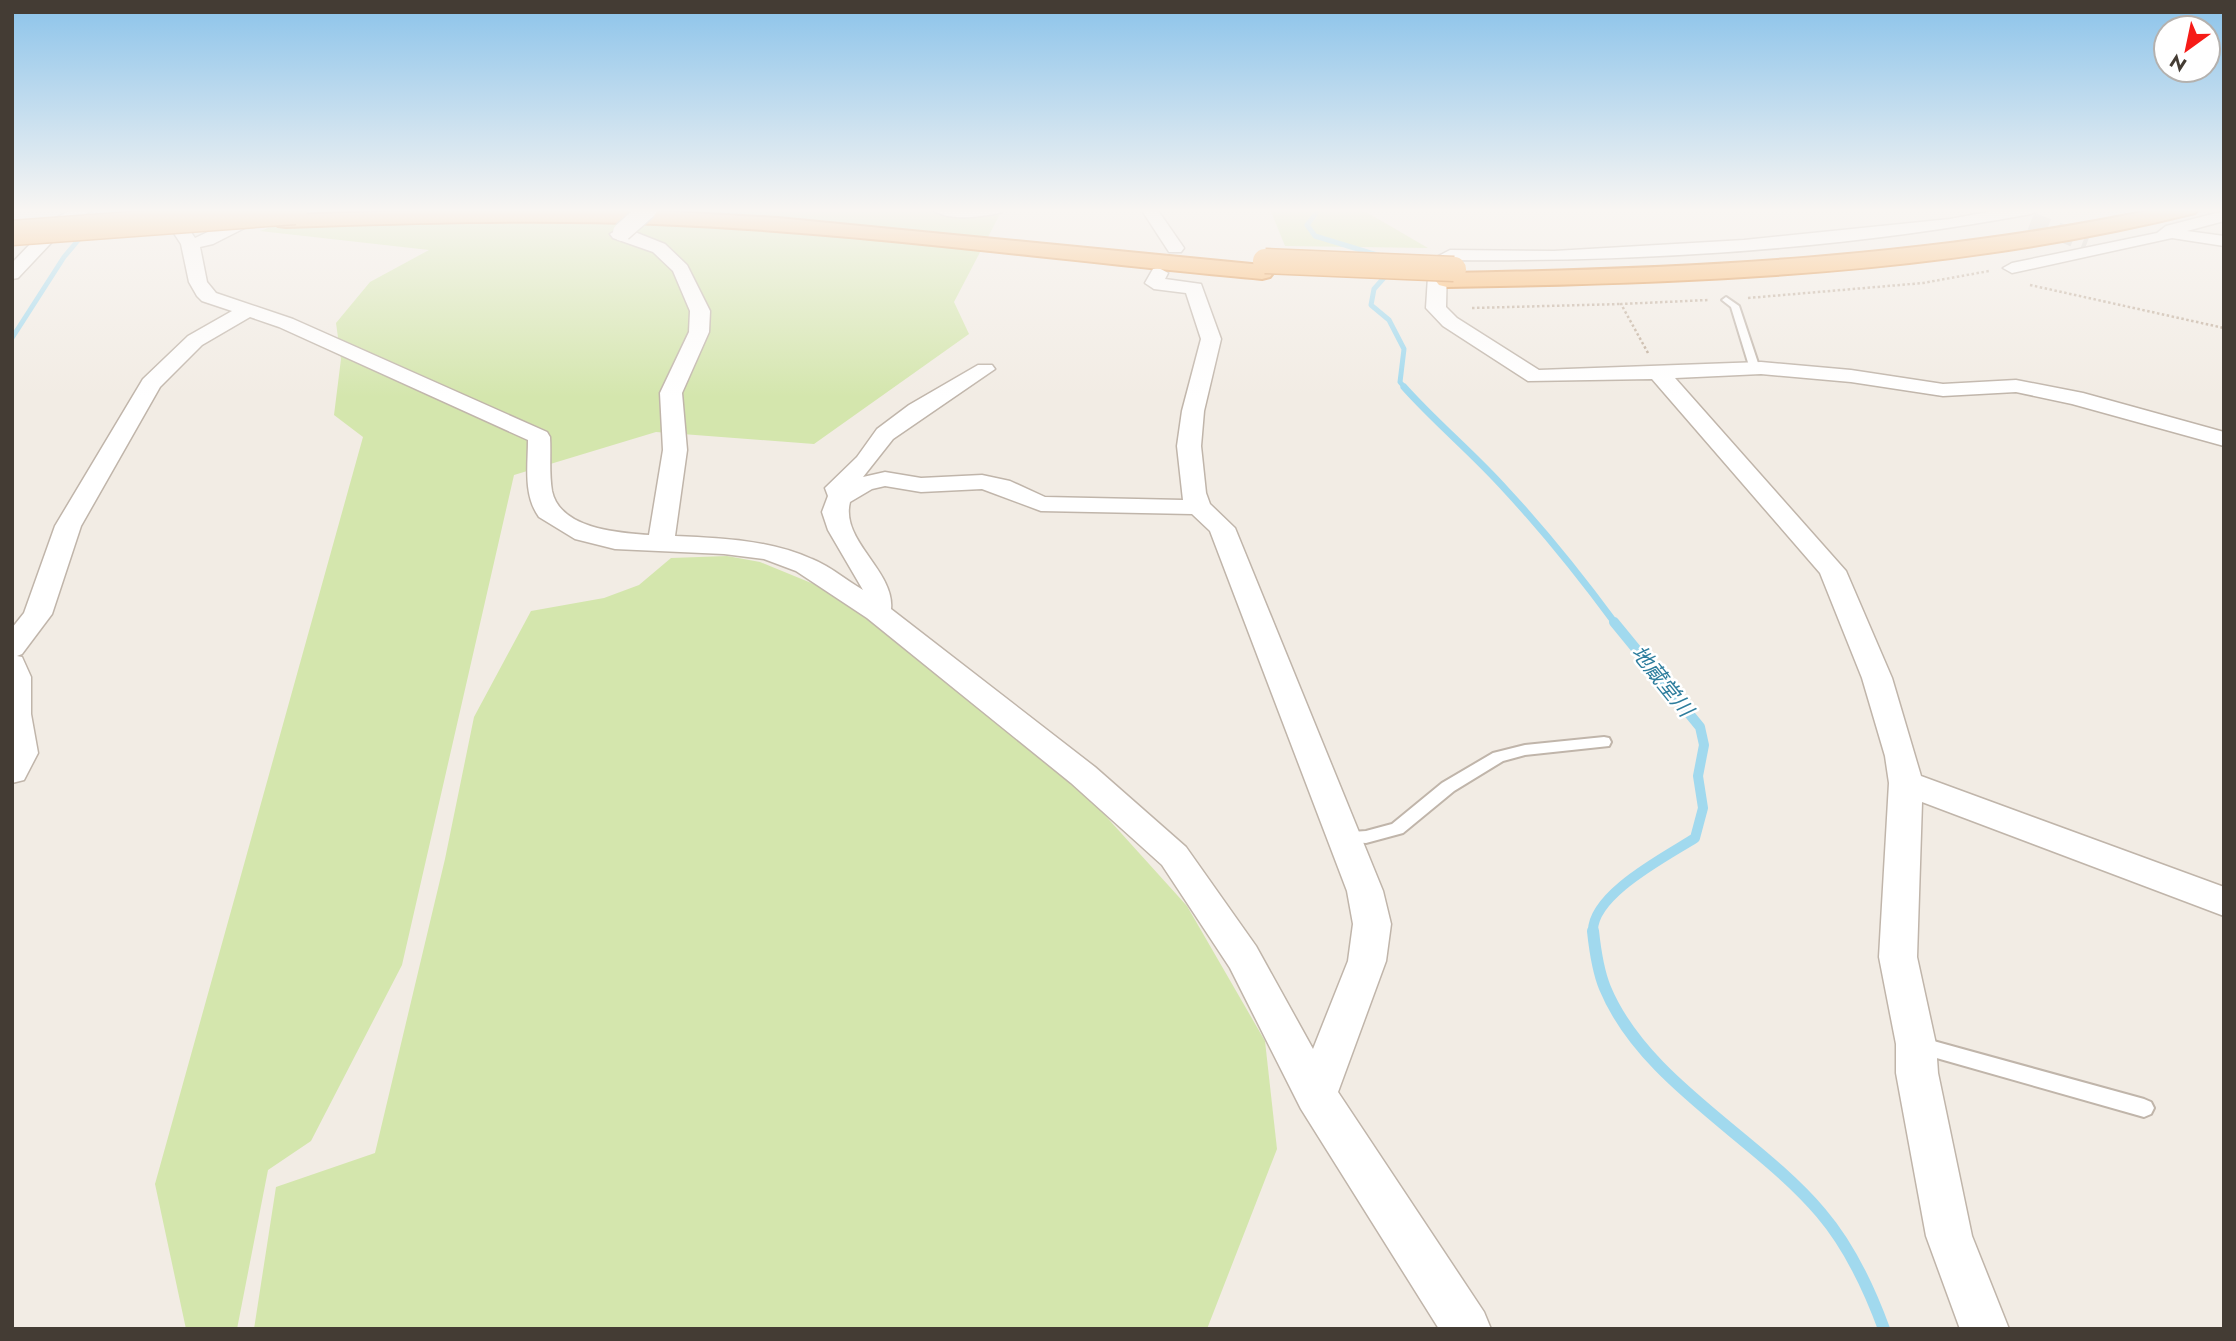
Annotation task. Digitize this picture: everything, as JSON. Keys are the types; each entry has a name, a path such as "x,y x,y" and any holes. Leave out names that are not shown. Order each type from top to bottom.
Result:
{"highway":[{"path":"1394,272 1679,275 1737,272"},
{"path":"1450,274 1505,272"}],"street":[{"path":"196,272 201,291 222,303 286,323 538,437 540,492 548,512 584,534 615,541 724,546 769,552 822,574 877,612 1083,775 1174,856 1243,957 1316,1095 1467,1329"},
{"path":"661,544 675,450 671,393 699,332 700,311 682,272"},
{"path":"1160,272 1154,283 1194,288 1211,339 1193,411 1189,446 1198,507 1222,528 1365,891 1372,924 1367,961 1316,1095"},
{"path":"1438,272 1436,307 1450,322 1535,377 1755,369 1807,371 1943,390 2016,386 2035,388 2224,439"},
{"path":"2009,275 2022,272"},
{"path":"12,648 38,614 68,526 151,384 164,368 206,332 228,319 249,312"},
{"path":"877,612 879,595 835,512 839,498 837,488 865,462 885,434 917,410 985,369"},
{"path":"1658,372 1833,571 1877,678 1901,756 1906,783 1898,957 1916,1044 1917,1073 1949,1236 1985,1329"},
{"path":"839,498 864,484 885,479 921,485 982,482 1002,486 1041,504 1198,507"},
{"path":"12,664 16,677 15,714 22,753 12,772"},
{"path":"1906,783 2224,902"}],"lane":[{"path":"1726,300 1735,306 1755,369"},
{"path":"1343,837 1366,837 1397,830 1448,787 1498,757 1525,750 1604,742"},
{"path":"1916,1044 2144,1108"}],"path":[{"path":"1436,307 1726,300 1876,288 1984,272 2009,275 2084,299 2162,311 2224,328"},
{"path":"1984,272 2009,275"},
{"path":"1621,304 1658,372"}],"green space":[{"path":"389,272 970,272 954,302 969,334 814,444 656,432 514,475 402,965 311,1141 268,1170 237,1329 186,1329 155,1184 363,437 334,415 341,359 336,323 370,282"},
{"path":"727,556 760,562 821,587 886,626 1074,781 1187,906 1265,1041 1277,1149 1207,1329 254,1329 276,1187 375,1153 445,859 474,717 531,611 604,598 639,585 671,558"}],"waterway":[{"path":"12,338 55,272"},
{"name":"地蔵堂川","path":"1389,272 1374,289 1371,305 1389,320 1404,349 1400,382 1405,388"},
{"name":"地蔵堂川","path":"1404,387 1520,506 1615,623"},
{"name":"地蔵堂川","path":"1593,932 1595,919 1617,891 1632,878 1695,838 1703,808 1698,776 1704,745 1700,727 1614,622"},
{"name":"地蔵堂川","path":"1593,932 1605,988 1623,1022 1646,1052 1674,1080 1795,1185 1821,1213 1858,1268 1884,1329"}]}
